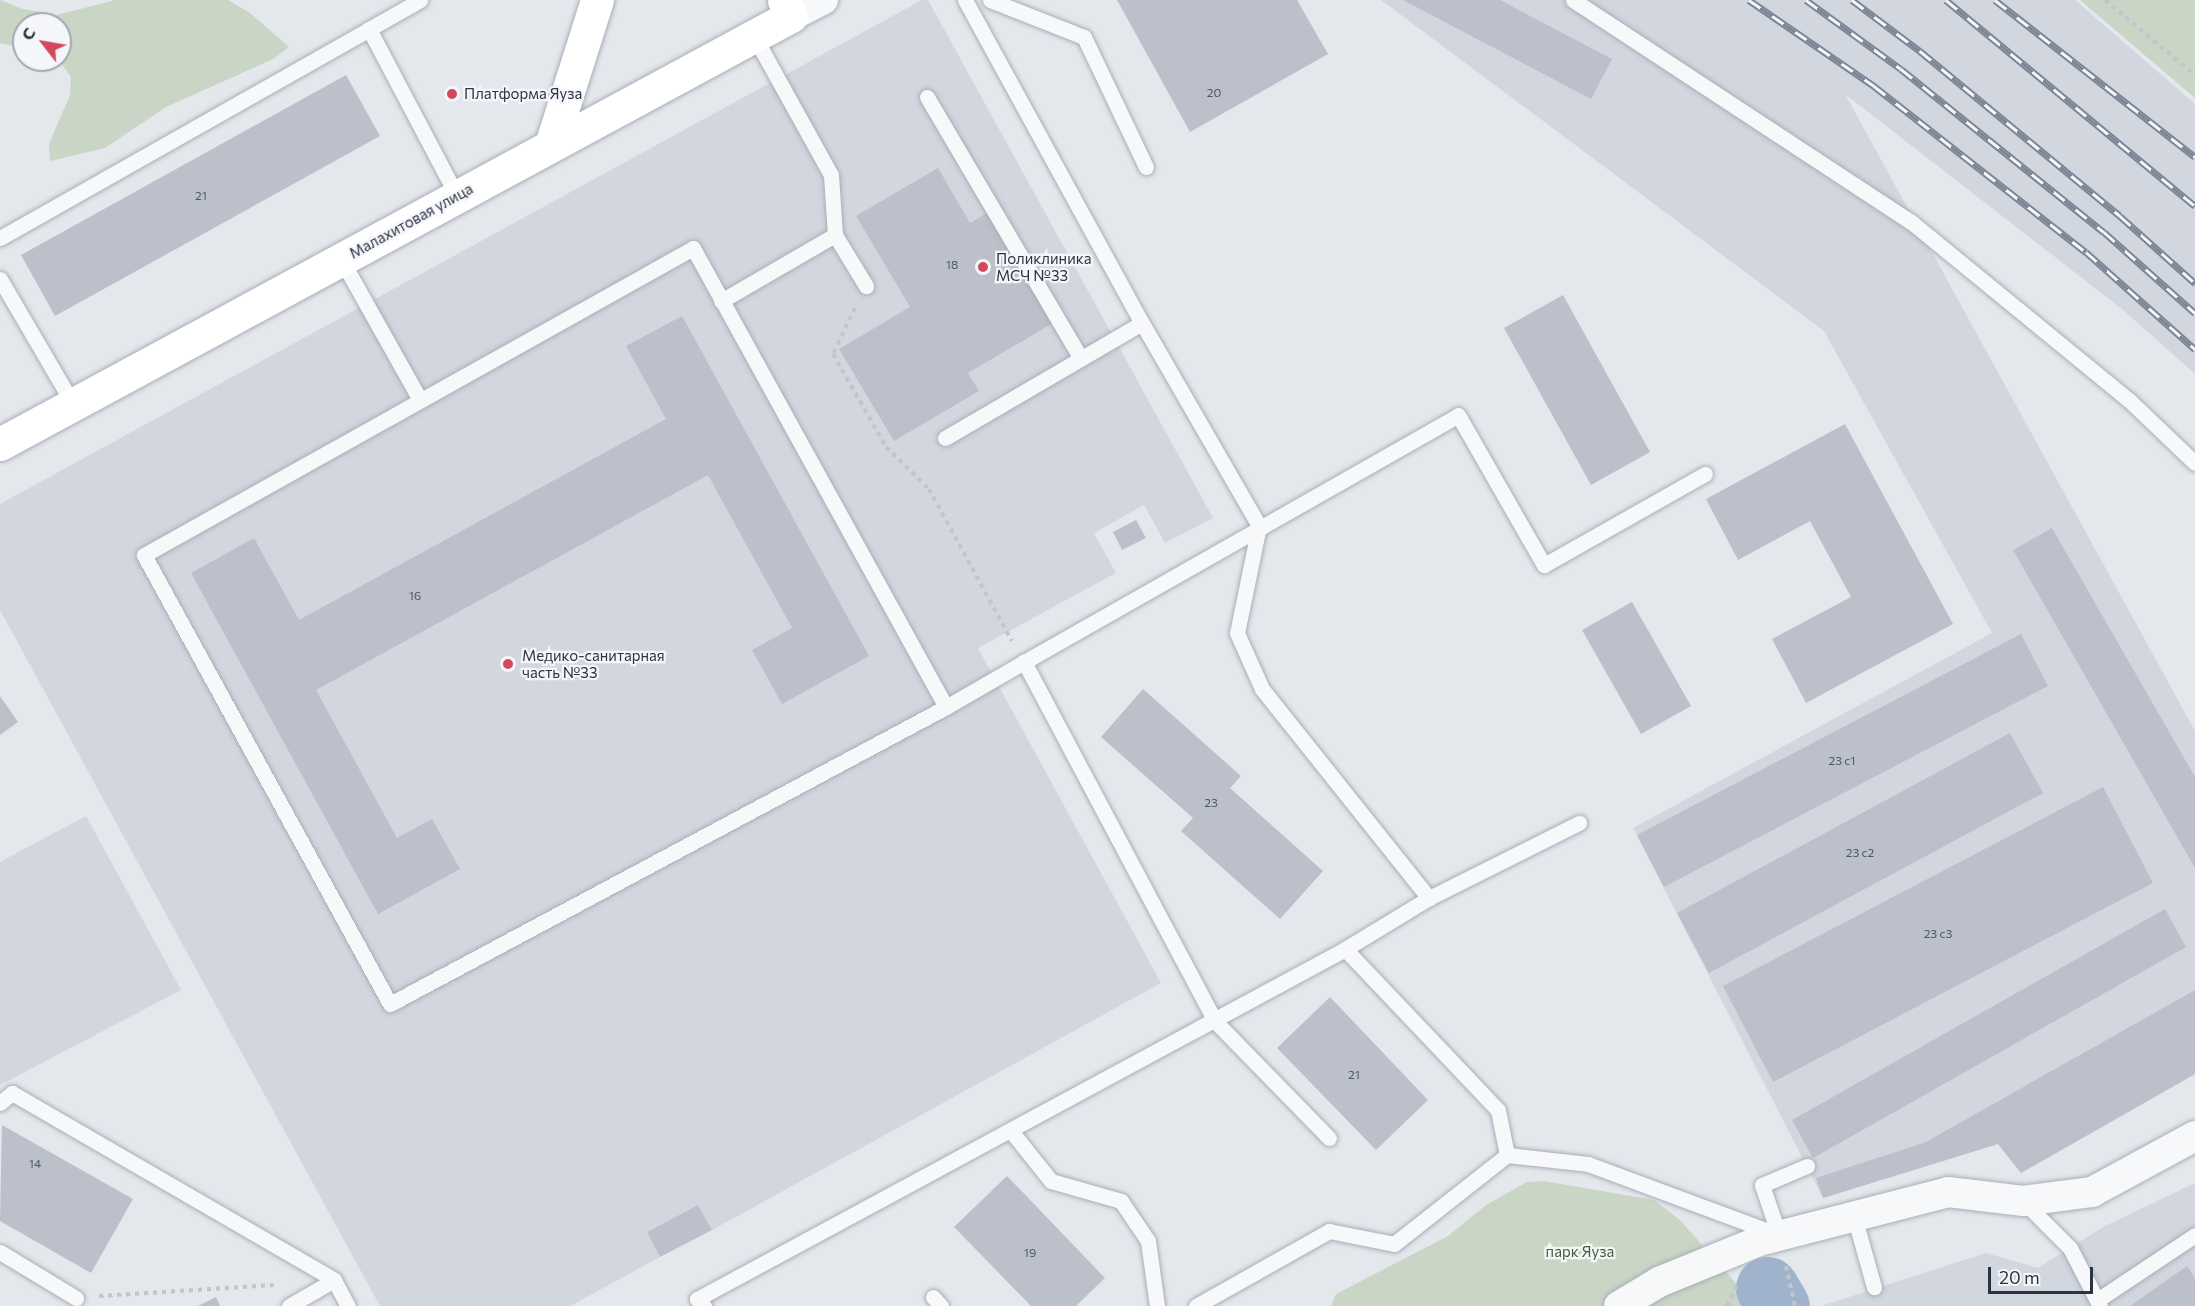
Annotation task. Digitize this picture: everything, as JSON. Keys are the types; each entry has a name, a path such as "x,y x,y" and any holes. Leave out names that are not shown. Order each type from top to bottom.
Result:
{"street":[{"path":"551,145 597,0"},
{"name":"Малахитовая улица","path":"0,444 754,36 787,8 823,0"},
{"path":"1619,1306 1659,1282 1769,1238 1948,1192 2023,1201 2092,1192 2195,1136"}],"lane":[{"path":"0,238 420,0"},
{"path":"965,0 1142,323 1258,525 1237,633 1262,689 1430,898"},
{"path":"990,0 1084,37 1146,167"},
{"path":"1573,0 1910,221 2129,400 2195,463"},
{"path":"369,29 457,196"},
{"path":"754,36 831,175 835,235 866,286"},
{"path":"927,97 1081,358"},
{"path":"721,301 835,235"},
{"path":"946,707 693,248 419,398 144,555 390,1004 946,707 1258,525 1458,415 1544,565 1705,474"},
{"path":"341,259 419,398"},
{"path":"0,279 73,404"},
{"path":"945,438 1142,323"},
{"path":"1024,662 1215,1021 1329,1138"},
{"path":"704,1306 698,1299 1215,1021 1345,949 1430,898 1579,823"},
{"path":"1345,949 1498,1110 1507,1155"},
{"path":"0,1103 12,1093 334,1280 348,1306"},
{"path":"1011,1131 1051,1182 1121,1201 1148,1241 1157,1306"},
{"path":"1196,1306 1329,1232 1394,1244 1507,1155 1588,1164 1769,1238 1762,1185 1807,1166"},
{"path":"2023,1201 2070,1248 2099,1302 2195,1235"},
{"path":"1854,1216 1874,1287"},
{"path":"0,1252 76,1298"},
{"path":"289,1306 334,1280"}],"path":[{"path":"2105,0 2195,75"},
{"path":"866,286 833,354 886,447 928,489 1024,662"},
{"path":"76,1298 276,1284"}],"shaded area":[{"name":"Медико-санитарная часть №33","path":"922,0 928,0 1213,518 1165,543 1144,505 1094,533 1116,573 978,648 1161,983 712,1230 698,1205 647,1232 660,1257 570,1306 380,1306 0,610 0,504"},
{"path":"1381,0 2075,0 2195,104 2195,374 2122,309 1845,94 2195,731 2195,1074 2021,1173 1998,1144 1823,1198 1633,828 1992,633 1824,331"},
{"path":"86,816 181,990 0,1085 0,862"},
{"path":"2195,1183 2195,1306 1821,1306 1986,1253 2038,1268 2105,1226"}],"green space":[{"path":"0,0 23,9 40,12 12,12 12,46 0,43"},
{"path":"115,0 228,0 250,13 289,47 273,59 166,107 105,148 50,161 49,144 70,95 71,77 67,72 72,72 72,12 69,12"},
{"path":"2080,0 2195,0 2195,98"},
{"name":"парк Яуза","path":"1544,1181 1654,1200 1680,1220 1756,1306 1331,1306 1336,1294 1448,1236 1486,1205 1527,1182"}],"building":[{"path":"1117,0 1297,0 1328,54 1190,132"},
{"path":"1403,0 1500,0 1612,59 1591,99"},
{"path":"346,75 380,136 55,316 21,255"},
{"path":"938,168 970,223 989,212 1053,323 968,373 979,391 894,441 839,349 910,307 856,216"},
{"path":"1563,295 1650,452 1591,485 1504,328"},
{"path":"682,316 869,656 782,704 752,650 792,628 708,475 316,690 397,838 432,819 460,869 378,914 191,573 254,538 299,620 666,419 626,346"},
{"path":"1845,424 1953,624 1806,703 1772,639 1851,597 1810,521 1738,560 1706,499"},
{"path":"1136,520 1146,538 1122,550 1113,532"},
{"path":"2052,528 2195,777 2195,868 2013,550"},
{"path":"1632,602 1691,706 1641,734 1582,630"},
{"path":"2021,634 2048,686 1664,887 1637,835"},
{"path":"1143,689 1241,776 1230,788 1323,871 1280,919 1181,831 1193,818 1101,737"},
{"path":"0,696 18,722 0,735"},
{"path":"2010,733 2043,793 1709,973 1677,913"},
{"path":"2103,787 2153,883 1773,1082 1723,986"},
{"path":"2165,909 2186,947 1813,1158 1792,1120"},
{"path":"2195,990 2195,1074 2021,1173 1998,1144 1823,1198 1816,1178 1926,1142"},
{"path":"1330,997 1428,1100 1376,1150 1277,1048"},
{"path":"2,1125 133,1199 91,1273 0,1221"},
{"path":"1007,1176 1105,1278 1076,1306 1031,1306 954,1227"},
{"path":"698,1205 712,1230 660,1257 647,1232"},
{"path":"2187,1266 2195,1278 2195,1306 2130,1306"},
{"path":"216,1297 220,1306 198,1306"}],"waterway":[{"path":"1767,1288 1778,1306"}],"railway":[{"path":"1749,0 1874,86 2086,252 2195,349"},
{"path":"1806,0 1901,69 2104,232 2195,313"},
{"path":"1852,0 1920,51 2120,216 2195,283"},
{"path":"1946,0 2195,206"},
{"path":"1995,0 2195,157"}],"place":[{"name":"Платформа Яуза","path":"452,94"},
{"name":"Поликлиника МСЧ №33","path":"983,267"},
{"name":"Медико-санитарная часть №33","path":"508,664"}]}
